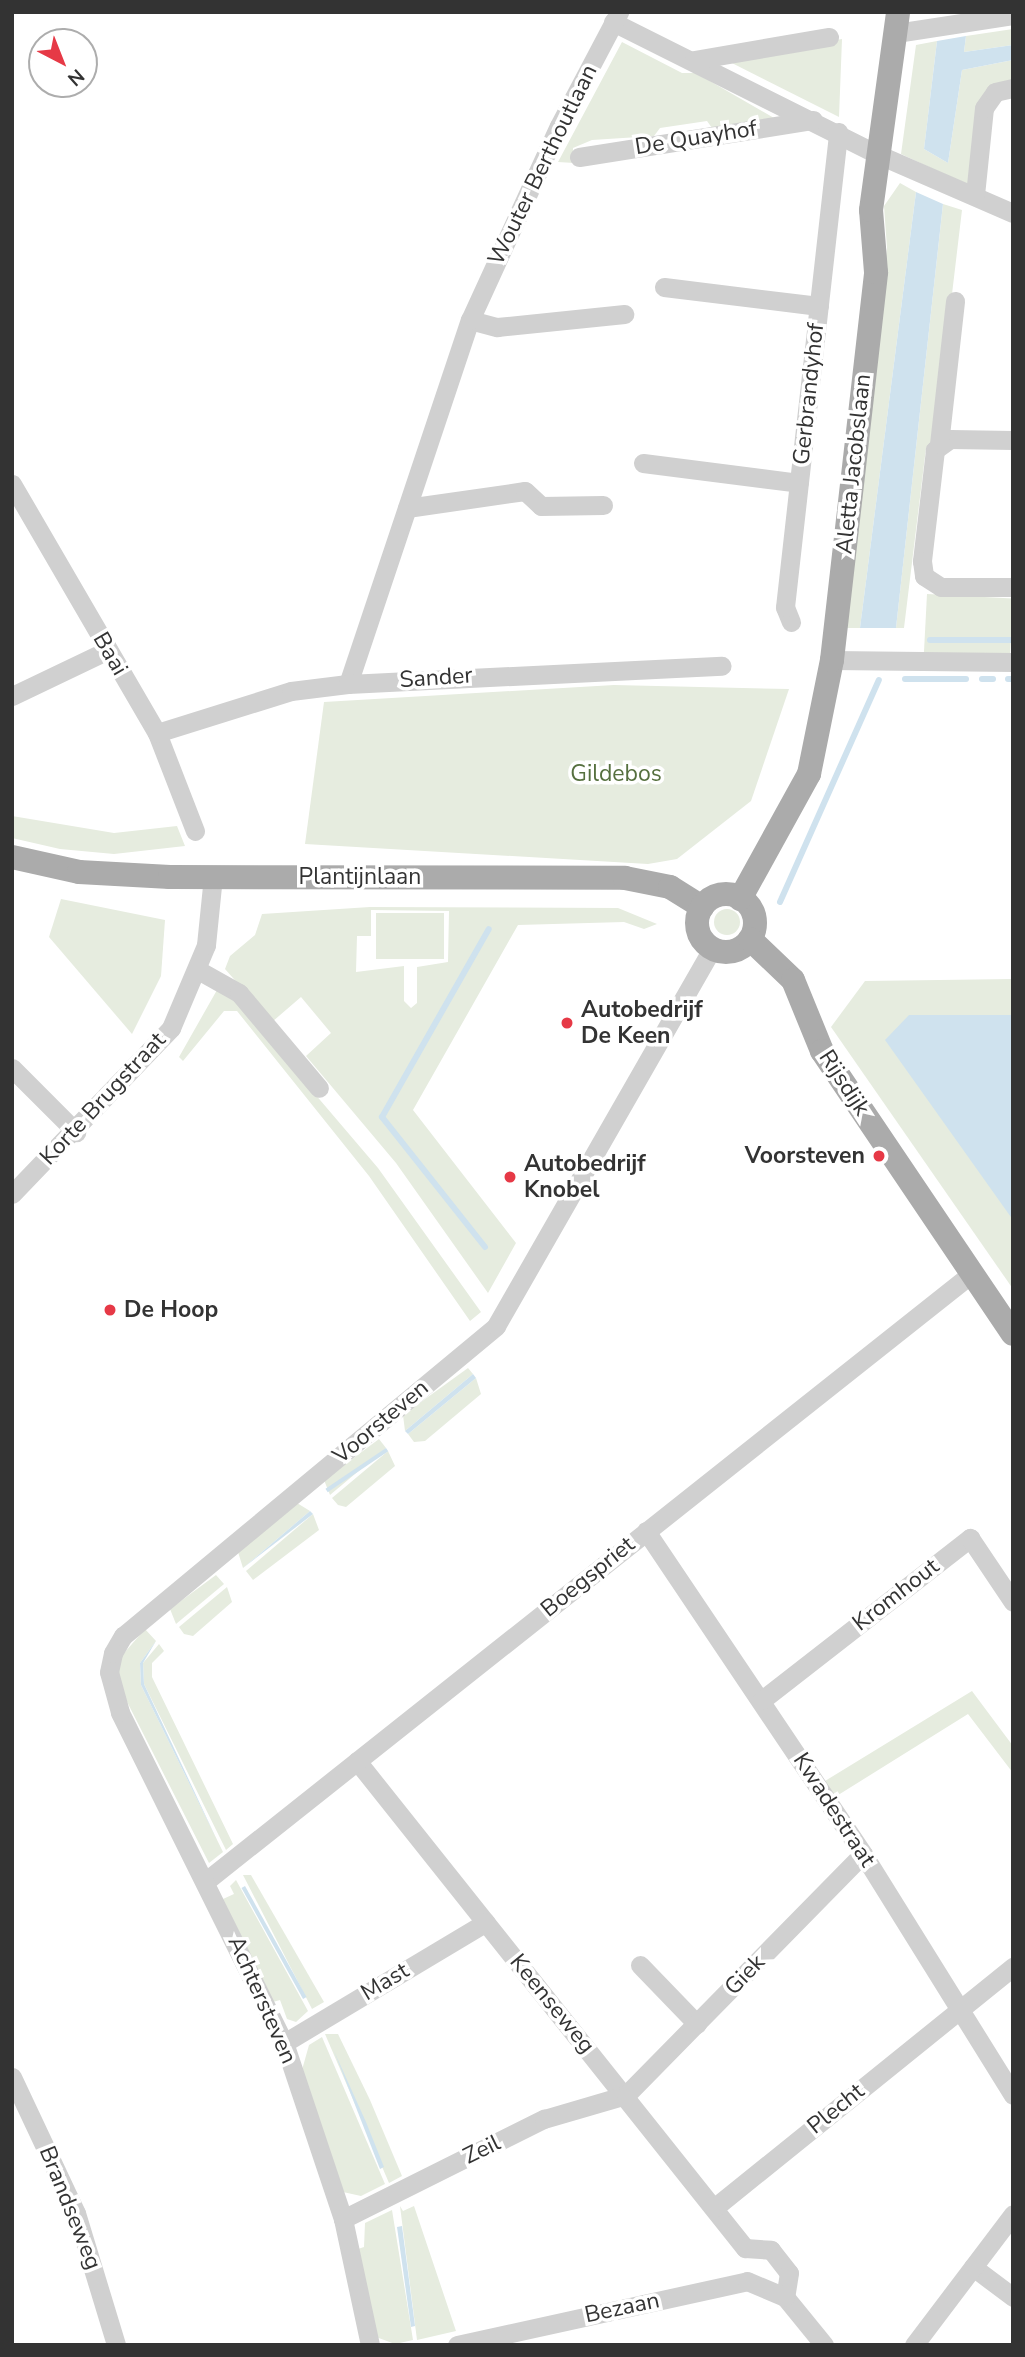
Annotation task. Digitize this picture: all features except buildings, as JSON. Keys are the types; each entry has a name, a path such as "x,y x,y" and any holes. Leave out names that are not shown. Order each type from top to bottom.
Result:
{"main road":[{"name":"Aletta Jacobslaan","path":"740,899 809,774 832,660 876,272 871,210 897,23"},
{"name":"Plantijnlaan","path":"12,857 99,874 625,878 670,887 702,907"},
{"path":"718,896 740,899 754,916 750,939 732,951 712,949 697,925 702,907 718,896"},
{"name":"Rijsdijk","path":"750,939 793,979 822,1051 1013,1334"}],"street":[{"path":"897,23 1013,15"},
{"name":"De Quayhof","path":"616,17 877,154 1013,213"},
{"name":"Wouter Berthoutlaan","path":"348,684 470,320 616,17"},
{"path":"694,60 829,37"},
{"path":"975,195 984,108 995,92 1013,88"},
{"name":"De Quayhof","path":"579,157 813,120"},
{"name":"Gerbrandyhof","path":"791,622 785,607 838,132"},
{"name":"Gerbrandyhof","path":"664,287 819,306"},
{"path":"955,301 939,444 933,456 924,576 941,587 1013,587"},
{"path":"470,320 497,327 624,314"},
{"path":"939,444 1013,440"},
{"name":"Gerbrandyhof","path":"643,463 799,482"},
{"name":"Baai","path":"12,484 157,733 195,831"},
{"path":"407,508 525,491 541,506 603,505"},
{"path":"12,696 108,650"},
{"path":"832,660 1013,663"},
{"name":"Sander","path":"157,733 292,691 348,684 722,666"},
{"name":"Korte Brugstraat","path":"12,1194 151,1055 198,970 212,914 213,876"},
{"name":"Voorsteven","path":"109,1672 123,1636 496,1326 712,949"},
{"path":"198,970 239,993 319,1087"},
{"path":"12,1068 76,1132"},
{"name":"Boegspriet","path":"206,1881 971,1274"},
{"name":"Kwadestraat","path":"646,1531 863,1854 1013,2095"},
{"name":"Kromhout","path":"762,1700 970,1538 1013,1602"},
{"name":"Achtersteven","path":"109,1672 120,1712 284,2043 343,2219 370,2345"},
{"name":"Keenseweg","path":"357,1761 626,2095 745,2248"},
{"name":"Giek","path":"626,2095 863,1854"},
{"name":"Mast","path":"284,2043 486,1922"},
{"path":"640,1965 697,2024"},
{"path":"959,2010 1013,1967"},
{"name":"Plecht","path":"714,2208 959,2010"},
{"name":"Brandseweg","path":"12,2077 76,2213 116,2345"},
{"name":"Zeil","path":"343,2219 544,2119 626,2095"},
{"path":"914,2345 1013,2214"},
{"path":"785,2297 789,2273 771,2250 745,2248 747,2281 785,2297 824,2345"},
{"path":"973,2267 1010,2289"},
{"name":"Bezaan","path":"457,2345 747,2281"}],"green space":[{"path":"1013,29 1013,45 964,52 966,36"},
{"path":"842,39 839,117 724,59"},
{"path":"937,41 924,149 948,163 962,70 1013,60 1013,82 993,87 972,187 901,154 916,45"},
{"path":"622,42 682,73 696,73 774,118 712,128 707,121 660,128 654,136 592,140 573,148 574,163 558,162"},
{"path":"900,183 916,192 860,628 843,628 887,248 884,206"},
{"path":"943,204 962,210 935,437 926,448 904,628 896,628"},
{"path":"927,594 1013,599 1010,657 924,653"},
{"name":"Gildebos","path":"614,685 789,689 751,801 677,859 648,864 305,844 324,702"},
{"path":"12,816 114,833 177,826 185,846 114,854 60,849 12,838"},
{"path":"61,899 165,920 161,976 132,1034 49,937"},
{"path":"370,907 618,908 657,924 644,929 624,922 518,925 413,1110 516,1243 488,1293 396,1163 306,1056 331,1033 301,997 272,1022 225,969 230,956 255,935 262,914","holes":["371,910 449,911 448,962 417,967 417,1003 411,1008 404,1001 404,966 356,972 357,936 371,936"]},
{"path":"727,909 736,913 740,922 736,931 727,935 718,931 714,922 718,913"},
{"path":"376,913 444,913 444,959 376,959"},
{"path":"1013,979 1013,1289 831,1027 865,981"},
{"path":"217,990 233,998 378,1168 481,1312 470,1321 369,1176 237,1011 224,1011 183,1061 179,1057"},
{"path":"468,1368 473,1374 405,1431 403,1415"},
{"path":"476,1378 481,1394 425,1441 414,1442 408,1434"},
{"path":"379,1439 386,1448 330,1495 324,1480"},
{"path":"388,1451 395,1466 346,1507 338,1505 332,1498"},
{"path":"297,1503 310,1511 243,1568 238,1552"},
{"path":"313,1514 319,1530 253,1580 246,1571"},
{"path":"216,1575 224,1584 176,1624 170,1609"},
{"path":"227,1587 232,1602 193,1636 184,1634 179,1627"},
{"path":"145,1629 156,1641 140,1663 141,1685 223,1852 209,1863 120,1688 118,1660"},
{"path":"159,1644 164,1651 152,1663 152,1677 233,1844 226,1850 144,1684 143,1663"},
{"path":"972,1691 1013,1746 1013,1773 968,1714 835,1797 825,1781"},
{"path":"243,1875 251,1875 324,2002 312,2009"},
{"path":"236,1880 308,2011 296,2022 287,2019 280,2000 273,2002 223,1899 234,1894 230,1886"},
{"path":"325,2034 338,2034 370,2100 402,2176 389,2183"},
{"path":"322,2037 385,2184 361,2196 343,2192 302,2070 309,2045"},
{"path":"400,2206 403,2211 414,2206 456,2331 417,2340"},
{"path":"392,2210 413,2340 395,2344 376,2337 358,2249 364,2247 365,2223"}],"water":[{"path":"966,36 964,52 1013,45 1013,60 962,70 948,163 924,149 937,41"},
{"path":"916,192 943,204 896,628 860,628"},
{"path":"909,1015 1013,1015 1013,1220 885,1040"},
{"path":"473,1374 476,1378 408,1434 405,1431"},
{"path":"386,1448 388,1451 328,1492 325,1489"},
{"path":"310,1511 313,1514 243,1568"},
{"path":"156,1641 143,1663 144,1684 217,1840 141,1685 140,1663"},
{"path":"245,1886 307,1997 303,1999 242,1888"},
{"path":"334,2051 384,2167 380,2169"},
{"path":"402,2226 415,2326 411,2327 397,2227"}],"waterway":[{"path":"930,640 1013,640"},
{"path":"905,679 966,679"},
{"path":"982,679 993,679"},
{"path":"1008,679 1013,679"},
{"path":"780,902 879,680"},
{"path":"485,1247 382,1117 489,929"}],"place":[{"name":"Autobedrijf De Keen","path":"567,1023"},
{"name":"Voorsteven","path":"879,1156"},
{"name":"Autobedrijf Knobel","path":"510,1177"},
{"name":"De Hoop","path":"110,1310"}]}
